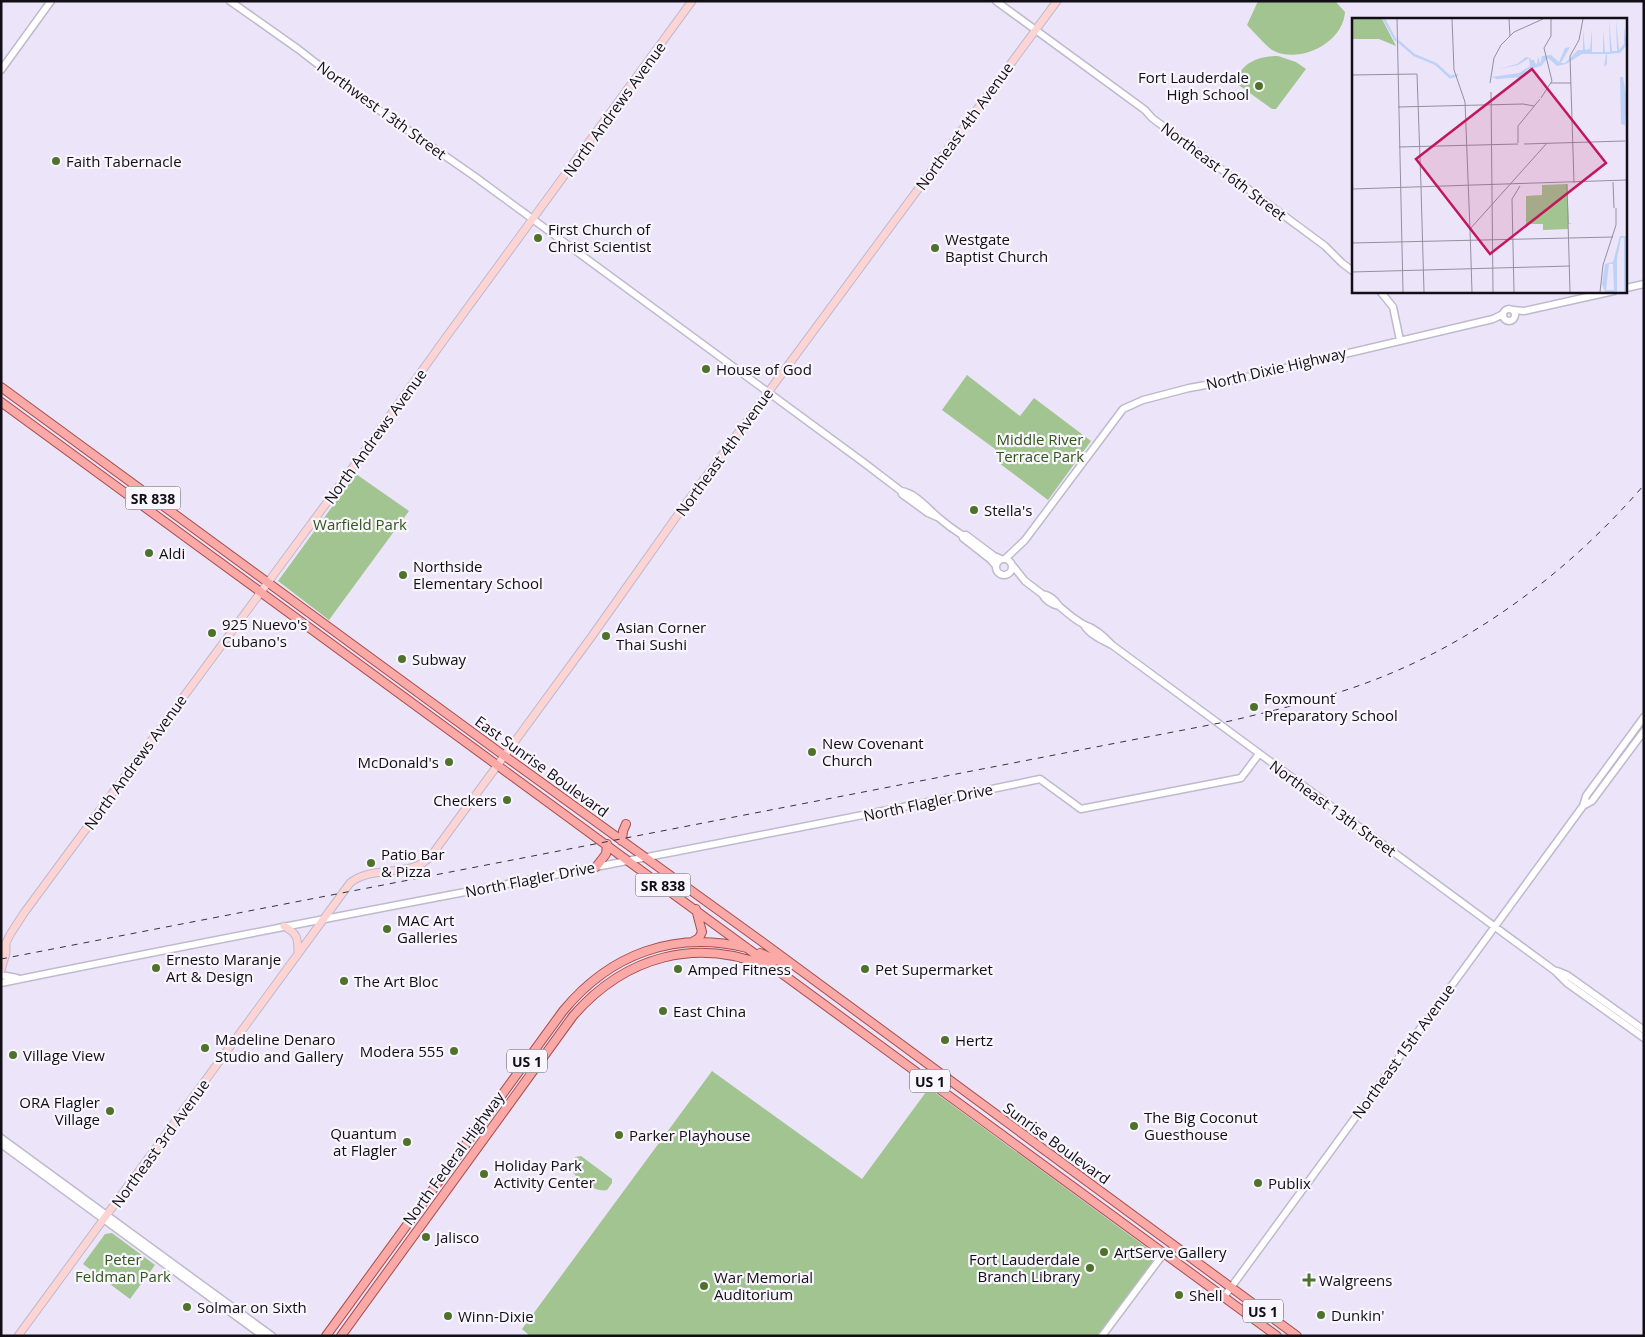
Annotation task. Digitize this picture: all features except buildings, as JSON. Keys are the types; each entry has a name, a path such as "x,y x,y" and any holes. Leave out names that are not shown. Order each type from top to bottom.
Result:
{"main road":[{"name":"North Andrews Avenue","path":"1,952 24,913 356,463 692,1"},
{"name":"Northeast 4th Avenue","path":"355,879 364,875 414,867 431,856 768,392 1057,1"},
{"name":"SR 838","path":"1,387 267,582"},
{"name":"SR 838","path":"1,402 260,591"},
{"path":"126,494 144,499 149,495"},
{"name":"East Sunrise Boulevard","path":"267,582 801,972"},
{"name":"East Sunrise Boulevard","path":"260,591 784,974"},
{"path":"363,667 377,670 384,668"},
{"path":"377,678 383,674 397,677"},
{"path":"622,841 626,824"},
{"path":"583,827 605,828"},
{"path":"596,867 606,854 607,844"},
{"name":"Northeast 3rd Avenue","path":"18,1336 323,919 355,879"},
{"path":"690,942 699,938 702,932 696,909"},
{"path":"284,926 294,932 298,940 298,954"},
{"name":"North Federal Highway","path":"326,1336 563,1011 579,993 600,975 629,958 658,947 690,942 723,944 750,949"},
{"name":"North Andrews Avenue","path":"1,970 6,953 6,944"},
{"path":"750,949 801,972"},
{"name":"North Federal Highway","path":"341,1336 573,1016 608,982 654,960 696,953 742,958 784,974"},
{"name":"Sunrise Boulevard","path":"801,972 1297,1336"},
{"name":"Sunrise Boulevard","path":"784,974 1277,1336"},
{"path":"871,1038 879,1036 891,1038"},
{"path":"930,1081 942,1080 951,1082"},
{"path":"1031,1156 1053,1157"},
{"path":"403,1250 402,1242 406,1227"},
{"path":"394,1243 394,1262"}],"street":[{"path":"1,70 51,1"},
{"name":"Northwest 13th Street","path":"230,1 298,49 356,94 416,134 533,219"},
{"name":"Northeast 16th Street","path":"996,1 1145,110 1152,118 1325,246 1352,270"},
{"path":"533,219 901,490 902,494 962,535 963,538 991,560 1000,574 1009,574 1020,546"},
{"path":"1628,288 1644,284"},
{"path":"1381,292 1393,307 1400,340"},
{"path":"1514,313 1510,321 1504,317 1507,309 1514,313 1524,312 1610,292"},
{"name":"North Dixie Highway","path":"1020,546 1123,409 1143,400 1190,388 1239,379 1504,317"},
{"path":"962,535 966,535 994,556 1012,565"},
{"path":"996,566 1020,546"},
{"name":"Northeast 13th Street","path":"1012,565 1025,581 1042,594 1047,595 1058,606 1084,625 1091,626 1112,645 1555,971 1567,983 1644,1038"},
{"name":"Northeast 13th Street","path":"1009,574 1022,582 1025,581"},
{"name":"Northeast 15th Avenue","path":"1224,1297 1583,806 1586,796 1644,717"},
{"name":"Northeast 15th Avenue","path":"1583,806 1592,801 1644,731"},
{"name":"North Flagler Drive","path":"1,983 284,926 845,819 1040,778 1081,808 1242,778 1259,754"},
{"name":"Northeast 13th Street","path":"1555,971 1567,975 1644,1030"},
{"name":"North Flagler Drive","path":"1,975 20,978"},
{"path":"1,1138 263,1336"},
{"path":"1,1144 272,1336"},
{"path":"1102,1336 1164,1252"}],"green space":[{"path":"1258,1 1335,1 1345,12 1337,33 1328,42 1306,53 1295,55 1283,54 1269,48 1247,25"},
{"path":"1278,56 1296,62 1306,69 1276,109 1272,109 1236,83 1238,76 1246,65 1264,57"},
{"name":"Middle River Terrace Park","path":"967,375 1020,416 1034,398 1091,441 1048,500 999,463 995,449 942,410"},
{"name":"Warfield Park","path":"356,474 409,511 329,620 278,581"},
{"path":"712,1071 862,1179 929,1088 1154,1253 1153,1262 1098,1336 530,1336 522,1329"},
{"path":"581,1156 612,1179 612,1183 607,1190 594,1188 573,1172 572,1166 575,1157"},
{"name":"Peter Feldman Park","path":"112,1233 155,1265 130,1299 83,1264 105,1234"}],"railway":[{"path":"1,959 1230,721 1324,697 1397,671 1437,652 1476,630 1513,605 1582,549 1644,485"}],"place":[{"name":"Fort Lauderdale High School","path":"1259,86"},
{"name":"Faith Tabernacle","path":"56,161"},
{"name":"First Church of Christ Scientist","path":"538,238"},
{"name":"Westgate Baptist Church","path":"935,248"},
{"name":"House of God","path":"706,369"},
{"name":"Stella's","path":"974,510"},
{"name":"Aldi","path":"149,553"},
{"name":"Northside Elementary School","path":"403,575"},
{"name":"925 Nuevo's Cubano's","path":"212,633"},
{"name":"Asian Corner Thai Sushi","path":"606,636"},
{"name":"Subway","path":"402,659"},
{"name":"Foxmount Preparatory School","path":"1254,707"},
{"name":"New Covenant Church","path":"812,752"},
{"name":"McDonald's","path":"449,762"},
{"name":"Checkers","path":"507,800"},
{"name":"Patio Bar & Pizza","path":"371,863"},
{"name":"MAC Art Galleries","path":"387,929"},
{"name":"Ernesto Maranje Art & Design","path":"156,968"},
{"name":"Amped Fitness","path":"678,969"},
{"name":"Pet Supermarket","path":"865,969"},
{"name":"The Art Bloc","path":"344,981"},
{"name":"East China","path":"663,1011"},
{"name":"Hertz","path":"945,1040"},
{"name":"Madeline Denaro Studio and Gallery","path":"205,1048"},
{"name":"Modera 555","path":"454,1051"},
{"name":"Village View","path":"13,1055"},
{"name":"ORA Flagler Village","path":"110,1111"},
{"name":"The Big Coconut Guesthouse","path":"1134,1126"},
{"name":"Parker Playhouse","path":"619,1135"},
{"name":"Quantum at Flagler","path":"407,1142"},
{"name":"Holiday Park Activity Center","path":"484,1174"},
{"name":"Publix","path":"1258,1183"},
{"name":"Jalisco","path":"426,1237"},
{"name":"ArtServe Gallery","path":"1104,1252"},
{"name":"Fort Lauderdale Branch Library","path":"1090,1268"},
{"name":"Walgreens","path":"1309,1280"},
{"name":"War Memorial Auditorium","path":"704,1286"},
{"name":"Shell","path":"1179,1295"},
{"name":"Solmar on Sixth","path":"187,1307"},
{"name":"Dunkin'","path":"1321,1315"},
{"name":"Winn-Dixie","path":"448,1316"}]}
